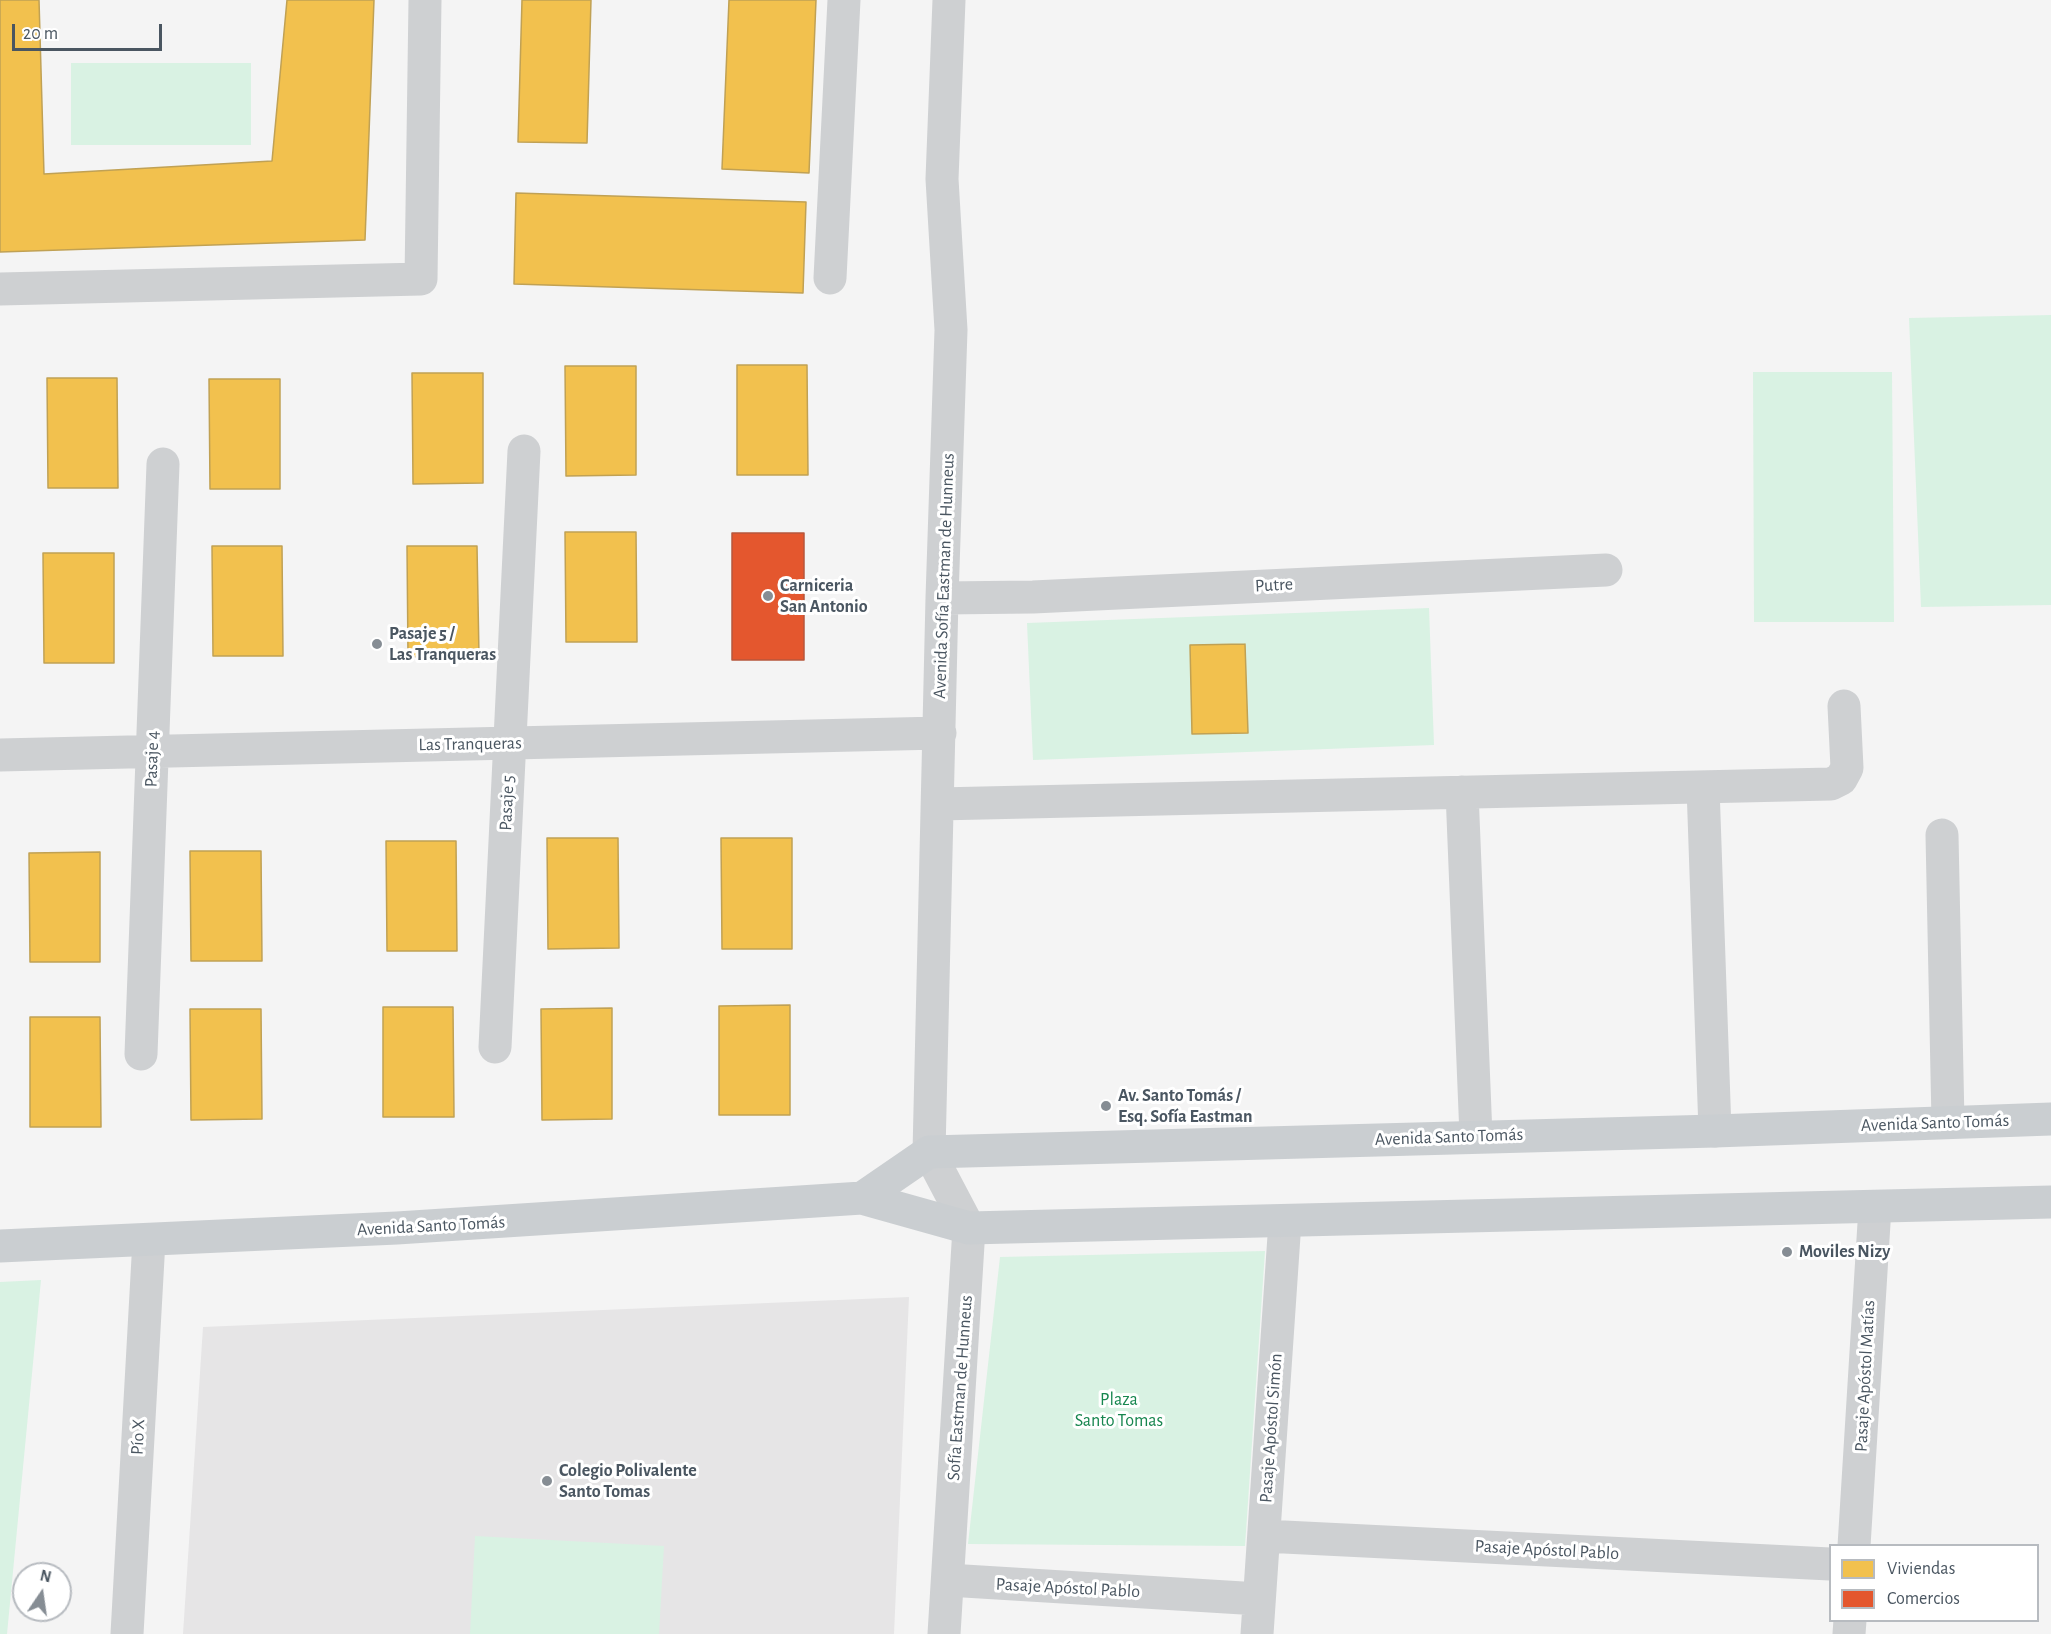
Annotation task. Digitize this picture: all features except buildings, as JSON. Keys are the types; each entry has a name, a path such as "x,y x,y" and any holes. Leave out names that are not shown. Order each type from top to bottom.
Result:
{"main road":[{"name":"Avenida Santo Tomás","path":"929,1152 1715,1131 2051,1119"},
{"path":"862,1198 929,1152"},
{"name":"Avenida Santo Tomás","path":"0,1246 475,1223 862,1198 969,1228 2051,1202"}],"street":[{"path":"0,289 421,279 425,0"},
{"path":"830,278 844,0"},
{"name":"Avenida Sofía Eastman de Hunneus","path":"929,1152 942,598 951,330 942,179 949,0"},
{"name":"Pasaje 5","path":"495,1047 524,451"},
{"name":"Pasaje 4","path":"141,1054 163,464"},
{"name":"Putre","path":"942,598 1033,597 1606,570"},
{"path":"938,804 1830,784 1841,779 1846,768 1844,706"},
{"name":"Las Tranqueras","path":"0,755 940,733"},
{"path":"1703,787 1715,1131"},
{"path":"1462,792 1476,1136"},
{"path":"1942,835 1948,1122"},
{"path":"929,1152 969,1228"},
{"name":"Pasaje Apóstol Matías","path":"1854,1544 1875,1207"},
{"name":"Pasaje Apóstol Simón","path":"1257,1634 1285,1221"},
{"name":"Sofía Eastman de Hunneus","path":"944,1634 969,1228"},
{"name":"Pío X","path":"127,1634 149,1240"},
{"name":"Pasaje Apóstol Pablo","path":"1264,1536 1829,1564"},
{"name":"Pasaje Apóstol Pablo","path":"948,1580 1259,1599"}],"shaded area":[{"name":"Colegio Polivalente Santo Tomas","path":"909,1297 894,1634 183,1634 203,1327"}],"green space":[{"path":"71,63 251,63 251,145 71,145"},
{"path":"2051,315 2051,605 1921,607 1909,318"},
{"path":"1753,372 1892,372 1894,622 1754,622"},
{"path":"1429,608 1434,745 1033,760 1027,623"},
{"name":"Plaza Santo Tomas","path":"1265,1251 1245,1546 968,1544 1000,1257"},
{"path":"41,1280 14,1562 12,1562 7,1634 0,1634 0,1282"},
{"path":"475,1536 664,1546 659,1634 470,1634"}],"place":[{"name":"Carniceria San Antonio","path":"768,596"},
{"name":"Pasaje 5 / Las Tranqueras","path":"377,644"},
{"name":"Av. Santo Tomás / Esq. Sofía Eastman","path":"1106,1106"},
{"name":"Moviles Nizy","path":"1787,1252"},
{"name":"Colegio Polivalente Santo Tomas","path":"547,1481"}]}
